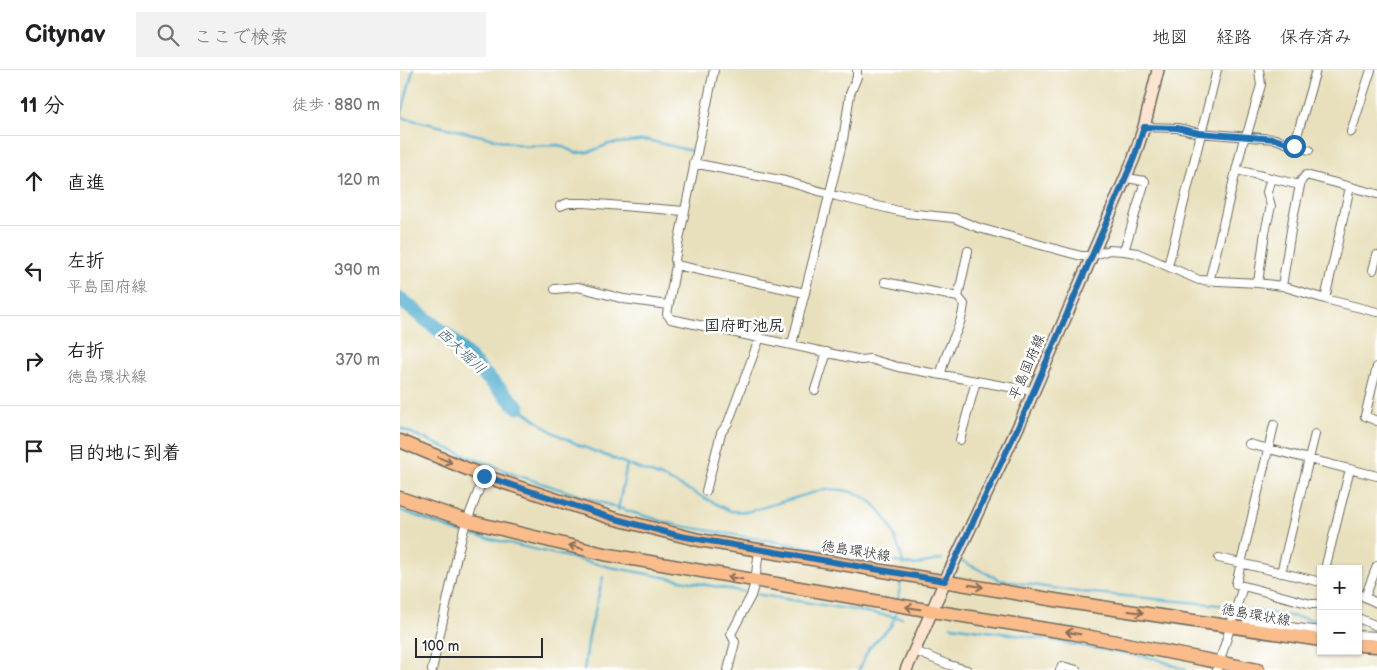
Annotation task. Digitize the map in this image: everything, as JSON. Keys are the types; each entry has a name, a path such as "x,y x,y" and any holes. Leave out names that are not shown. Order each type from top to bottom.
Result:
{"main road":[{"name":"平島国府線","path":"906,670 945,581 1020,423 1032,391 1126,178 1144,127 1158,70"},
{"name":"徳島環状線","path":"400,441 484,476 612,518 690,538 1061,601 1317,640"},
{"path":"400,498 465,528 604,554 752,590 932,611 1071,633 1218,666 1258,670"},
{"path":"1362,645 1377,646"}],"street":[{"path":"714,70 693,164 675,259 676,265 666,314 670,319 861,360 870,359 898,367 1032,391"},
{"path":"792,344 843,140 850,94 857,70"},
{"path":"1168,266 1217,70"},
{"path":"1209,282 1237,170 1261,85 1259,70"},
{"path":"1294,146 1316,70"},
{"path":"1351,132 1371,70"},
{"path":"1144,127 1177,128 1201,133 1275,139 1309,150"},
{"path":"693,164 785,181 907,213 954,218 979,228 1081,256 1092,256 1109,250 1137,253 1199,280 1282,286 1377,312"},
{"path":"1237,170 1300,185"},
{"path":"1282,286 1300,185 1306,175 1377,194"},
{"path":"1124,251 1145,181 1126,178"},
{"path":"1258,283 1265,232 1271,206 1267,192 1271,178"},
{"path":"1325,299 1350,187"},
{"path":"560,206 568,203 585,203 684,211"},
{"path":"958,297 968,251"},
{"path":"1373,270 1377,255"},
{"path":"676,265 805,293"},
{"path":"885,282 958,297 964,304 958,330 946,354 940,375"},
{"path":"555,290 578,287 624,299 668,305"},
{"path":"706,491 721,433 728,423 760,337"},
{"path":"815,390 827,352"},
{"path":"1377,367 1365,416 1377,421"},
{"path":"960,440 976,381"},
{"path":"1274,426 1236,584 1317,604"},
{"path":"963,429 972,431"},
{"path":"1281,573 1315,434"},
{"path":"1249,444 1377,476"},
{"path":"1326,565 1350,468"},
{"path":"432,670 465,528 484,476"},
{"path":"728,670 735,642 731,634 752,590 759,550"},
{"path":"1219,558 1317,581"},
{"path":"1377,566 1362,596 1377,603"},
{"path":"1232,670 1218,666 1243,586"},
{"path":"1362,620 1377,626"},
{"path":"1230,625 1242,623 1274,625 1317,630"},
{"path":"1362,635 1377,636"},
{"path":"915,651 949,666 967,670"},
{"path":"1060,670 1062,666 1078,670"}],"waterway":[{"path":"413,70 401,116 404,118 525,146 559,145 576,153 589,152 609,144 647,140 692,151"},
{"name":"西大堀川","path":"400,299 451,339 518,407"},
{"path":"518,407 554,433 627,464 618,510"},
{"path":"400,428 516,475 676,525 914,565 942,559"},
{"path":"627,464 667,479 730,511 747,512 822,490 835,489 857,494 875,505 882,513 894,535 903,565"},
{"path":"400,510 457,531 610,567 755,594 902,618"},
{"path":"962,561 1000,580 1072,591 1219,605 1317,620"},
{"path":"584,670 589,636 603,577"},
{"path":"898,601 901,579"},
{"path":"859,670 869,648 891,626 896,614"},
{"path":"951,626 1030,637 1157,659 1185,670"}],"district":[{"name":"国府町池尻","path":"744,326"}],"route":[{"path":"484,476 612,518 680,536 945,581 1020,423 1032,391 1134,158 1144,127 1177,128 1199,133 1275,139 1294,146"}]}
